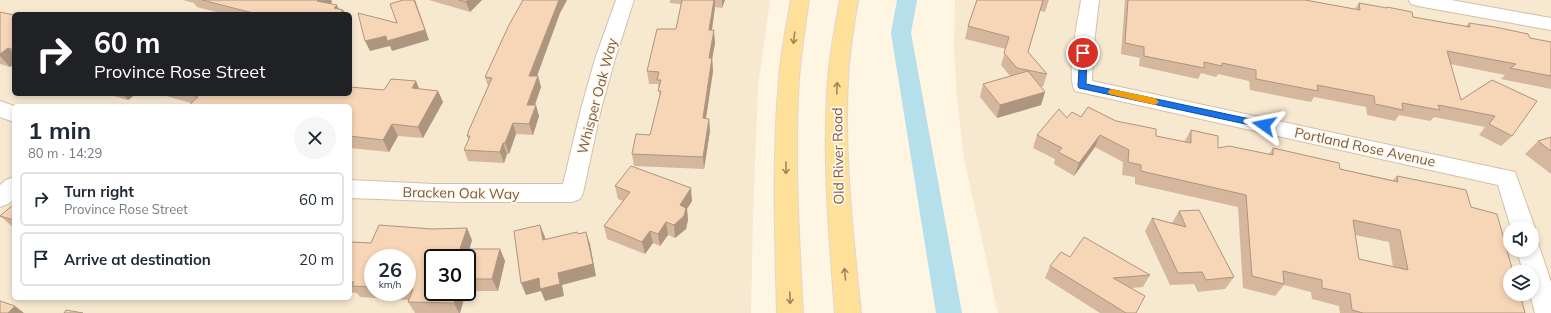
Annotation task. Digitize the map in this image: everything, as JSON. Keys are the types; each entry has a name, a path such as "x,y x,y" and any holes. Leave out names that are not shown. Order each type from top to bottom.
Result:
{"main road":[{"path":"790,313 786,208 786,128 788,81 800,0"},
{"name":"Old River Road","path":"848,313 839,206 836,131 837,85 844,25 849,0"}],"street":[{"name":"Whisper Oak Way","path":"572,193 591,109 605,59 625,0"},
{"name":"Portland Rose Avenue","path":"1090,0 1083,53 1082,86 1507,178 1521,221"},
{"path":"1418,0 1551,24"},
{"path":"0,109 12,113"},
{"path":"0,198 12,188"},
{"name":"Bracken Oak Way","path":"352,189 414,193 572,193"},
{"path":"1531,257 1548,313"}],"shaded area":[{"path":"0,0 770,0 758,86 751,313 0,313"},
{"path":"955,0 1551,0 1551,313 998,313 964,159 957,99 954,46"}],"building":[{"path":"202,0 318,0 317,1 337,5 334,8 343,10 341,12 249,12"},
{"path":"403,0 414,0 425,30 387,41 386,36 365,41 358,13 397,23 390,4"},
{"path":"523,0 559,0 529,76 538,76 527,105 536,105 529,124 513,123 500,152 464,150 470,136 467,136 469,130 492,78 485,77 509,25"},
{"path":"682,0 714,0 709,30 714,30 709,58 712,58 703,118 709,119 703,157 632,154 636,134 650,135 661,91 658,91 661,80 657,80 659,72 647,71 657,29 676,29"},
{"path":"977,0 1043,0 1028,52 1047,74 1017,68 1004,53 1009,37 968,26"},
{"path":"1128,0 1305,0 1360,10 1359,3 1387,7 1412,12 1413,17 1470,27 1469,23 1495,27 1528,34 1530,38 1551,42 1551,76 1510,68 1516,64 1447,51 1461,100 1492,80 1537,101 1512,136 1489,124 1495,116 1438,105 1440,110 1402,103 1403,110 1375,104 1374,96 1317,85 1318,91 1256,79 1256,70 1222,63 1222,66 1204,62 1204,68 1144,56 1144,47 1125,43"},
{"path":"0,12 12,15 12,49 8,48 0,54"},
{"path":"1028,71 1045,92 1000,105 983,84"},
{"path":"391,79 416,81 412,88 438,91 418,127 392,124 383,140 352,136 352,104 190,104 198,97 195,96 352,96 352,87 384,90"},
{"path":"1088,107 1116,121 1156,129 1156,136 1191,143 1191,130 1218,136 1218,148 1229,146 1273,155 1273,148 1339,163 1340,169 1398,182 1397,176 1466,190 1471,207 1497,214 1503,236 1503,257 1509,257 1511,265 1503,265 1503,301 1522,301 1525,313 1363,313 1352,310 1350,294 1322,288 1322,280 1283,271 1284,284 1252,276 1246,195 1141,171 1141,165 1128,162 1129,150 1100,135 1079,163 1058,152 1062,148 1037,135 1059,109 1067,118 1072,112 1081,117","holes":["1353,220 1400,230 1408,270 1359,259"]},
{"path":"1551,137 1551,151 1538,141"},
{"path":"631,166 691,188 680,205 686,208 684,216 674,225 666,222 658,234 650,231 642,242 604,226 630,192 615,186"},
{"path":"12,206 12,219 0,216"},
{"path":"1199,210 1234,277 1206,280 1202,272 1178,273 1152,218 1186,227 1179,211"},
{"path":"379,225 432,229 467,228 460,249 424,249 424,301 455,301 454,303 408,302 416,301 416,249 364,249 364,287 352,286 354,282 352,282 352,242 371,243"},
{"path":"540,225 543,240 577,232 578,234 586,232 593,264 558,273 560,284 540,289 539,278 521,283 514,231"},
{"path":"1084,237 1150,275 1113,278 1145,296 1136,313 1126,313 1050,266 1061,252 1070,257"},
{"path":"476,249 500,249 492,279 476,279"},
{"path":"0,301 15,306 8,313 0,313"},
{"path":"66,310 83,313 64,313"}],"waterway":[{"path":"907,0 901,33 949,313"}],"slow traffic":[{"path":"1112,92 1155,102"}],"route":[{"path":"1083,53 1082,86 1264,125"}]}
